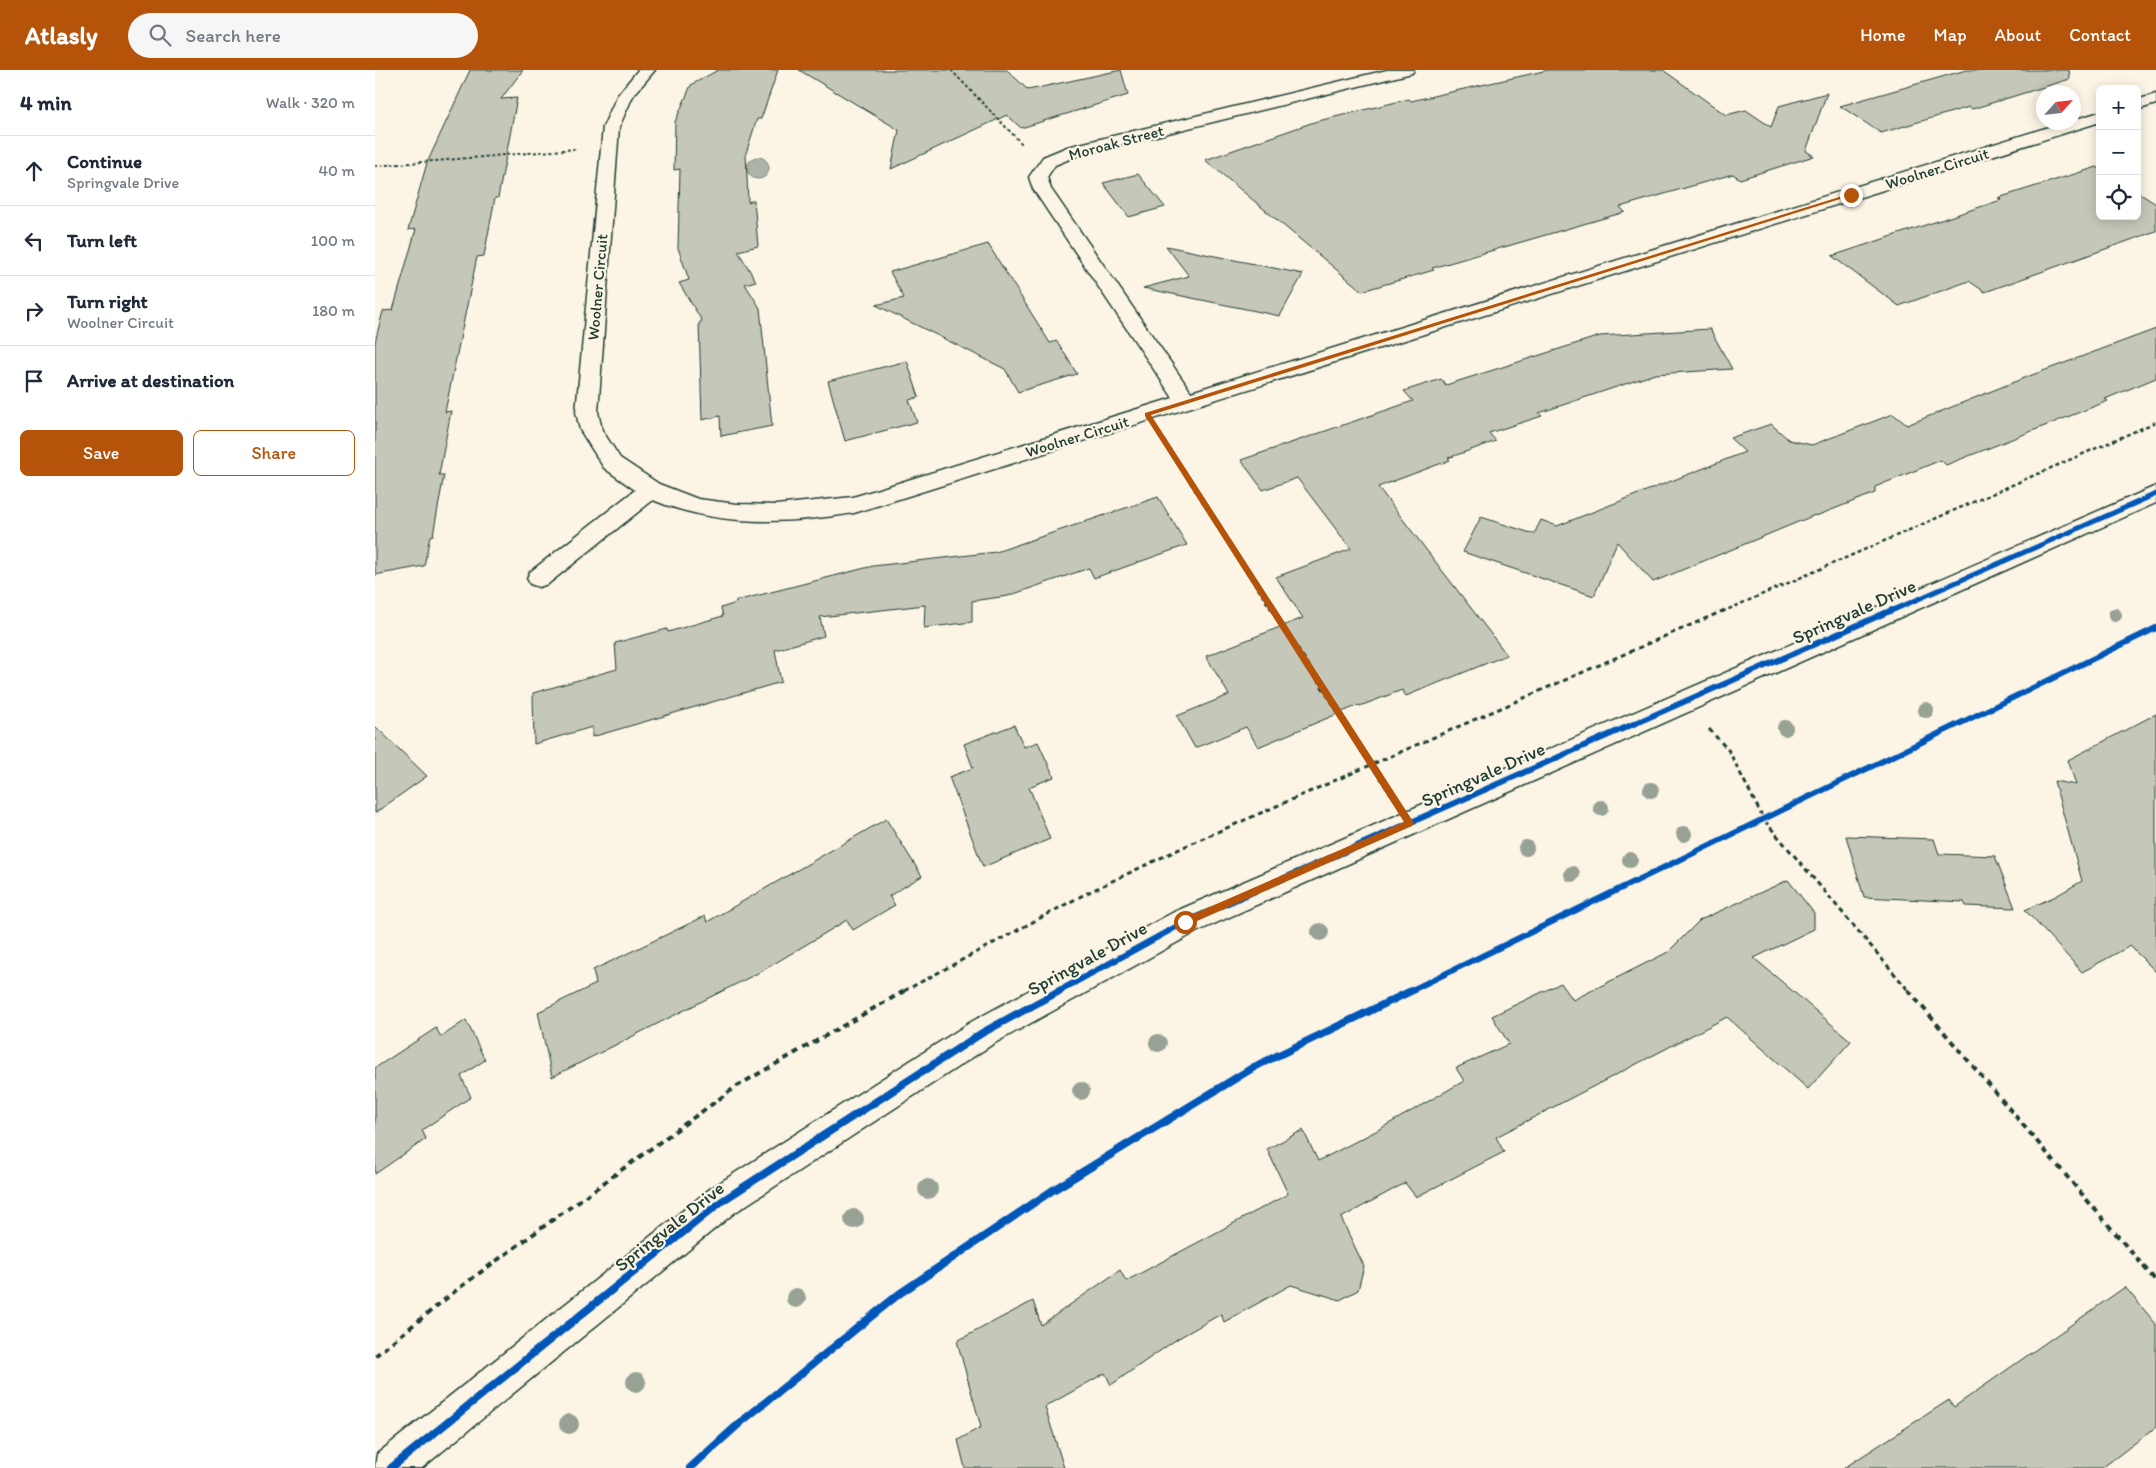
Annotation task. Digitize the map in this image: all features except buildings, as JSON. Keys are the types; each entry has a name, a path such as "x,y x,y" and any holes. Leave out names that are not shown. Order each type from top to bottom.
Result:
{"street":[{"name":"Woolner Circuit","path":"647,70 629,88 620,101 611,127 587,412 591,430 612,463 651,490 696,507 754,514 820,510 854,504 2096,118"},
{"name":"Moroak Street","path":"1187,402 1042,189 1038,177 1049,162 1073,151 1406,70"},
{"path":"2141,104 2156,99"},
{"path":"539,578 651,490"},
{"name":"Springvale Drive","path":"391,1468 722,1201 977,1036 1175,926 2156,494"}],"path":[{"path":"951,70 1031,153 1049,162"},
{"path":"375,166 609,147"},
{"path":"1148,414 1409,823"},
{"path":"375,1356 459,1288 737,1086 944,968 1087,893 1190,844 1371,764 2156,422"},
{"path":"1684,702 1729,751 1764,820 2156,1281"},
{"path":"1757,824 1772,816"}],"shaded area":[{"path":"758,157 766,160 769,168 766,176 758,179 750,176 747,168 750,160"}],"cycle path":[{"path":"391,1468 722,1201 982,1033 1185,922 2156,494"},
{"path":"690,1468 741,1422 899,1294 1053,1190 1254,1067 2156,628"}],"route":[{"path":"1185,922 1409,823 1148,414 1851,195"}]}
